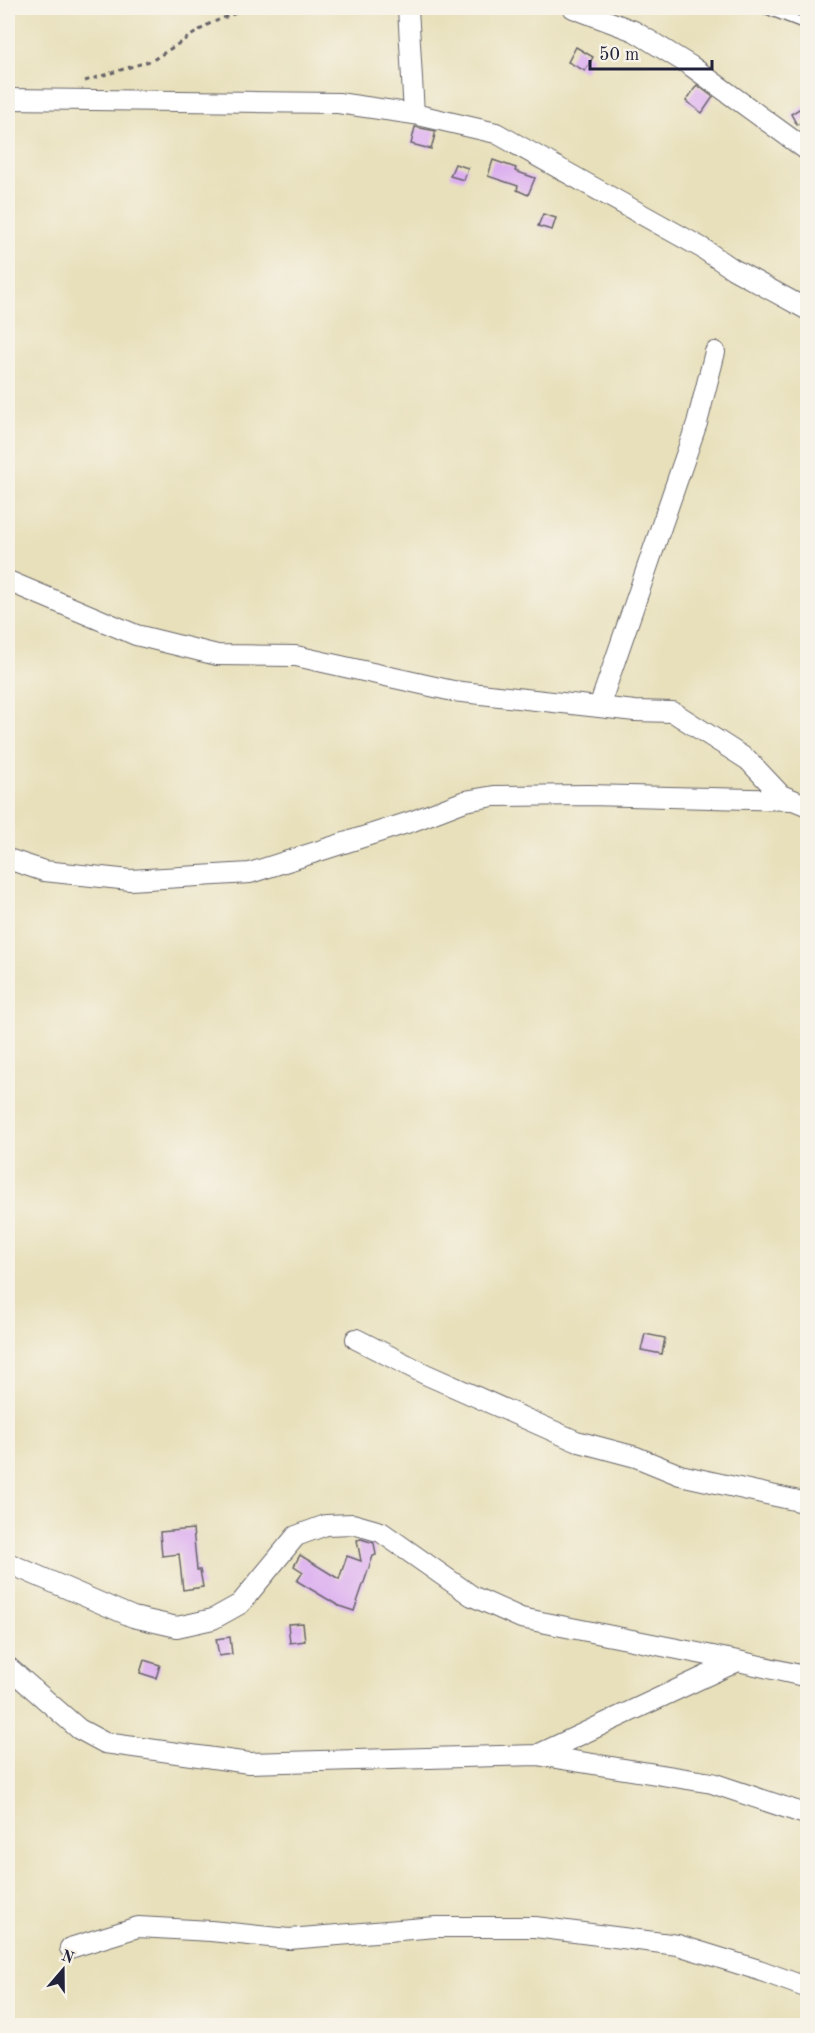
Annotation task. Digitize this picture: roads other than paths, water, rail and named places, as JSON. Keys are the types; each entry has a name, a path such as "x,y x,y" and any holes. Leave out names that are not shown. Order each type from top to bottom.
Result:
{"street":[{"path":"408,8 414,114"},
{"path":"573,8 633,31 691,66 807,151"},
{"path":"8,99 338,103 414,114 496,133 702,248 733,269 807,310"},
{"path":"599,707 697,423 715,352"},
{"path":"8,581 136,635 217,655 296,656 453,692 674,712 748,760 781,795 800,803"},
{"path":"8,859 44,871 130,880 250,873 413,821 465,801 494,796 588,795 800,803"},
{"path":"356,1339 425,1374 576,1441 636,1457 680,1475 807,1503"},
{"path":"8,1563 133,1617 177,1627 213,1618 240,1604 296,1536 326,1525 353,1524 381,1532 472,1596 521,1618 807,1677"},
{"path":"537,1755 738,1661"},
{"path":"8,1667 79,1729 105,1743 249,1762 537,1755 712,1783 807,1815"},
{"path":"70,1948 138,1927 211,1930 289,1939 436,1927 535,1927 678,1945 759,1970 807,1988"}],"lane":[{"path":"764,8 807,25"}]}
